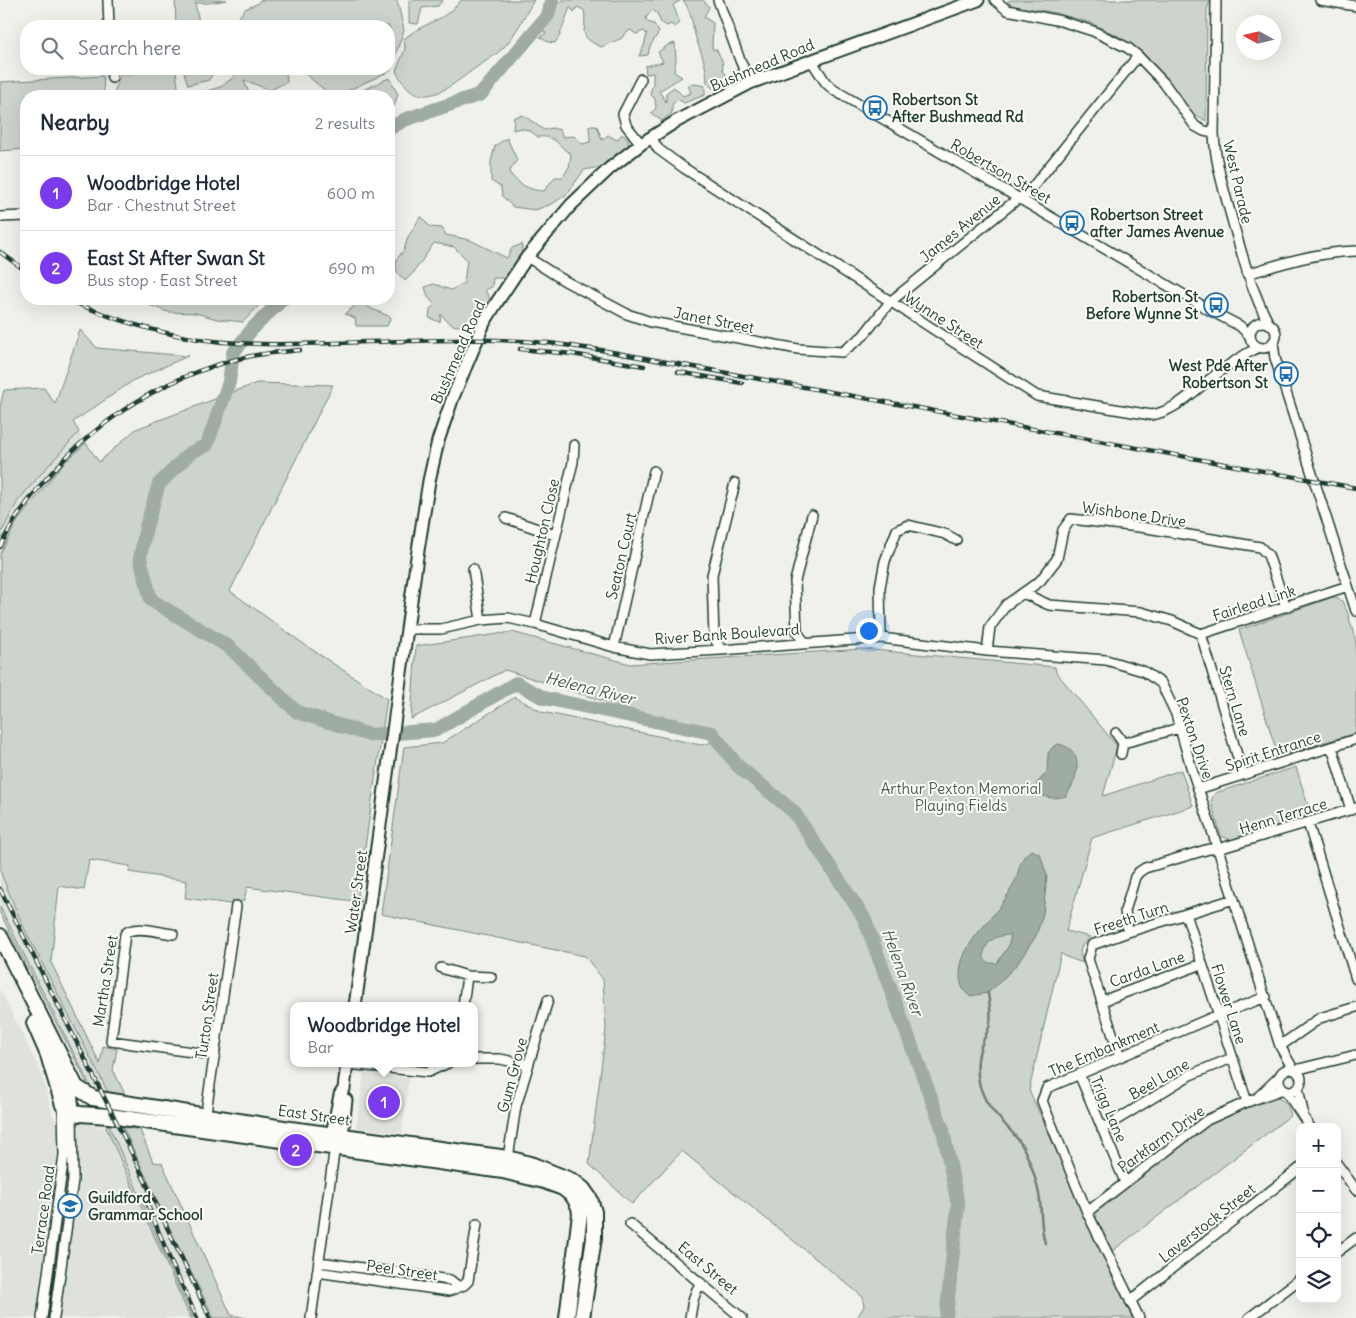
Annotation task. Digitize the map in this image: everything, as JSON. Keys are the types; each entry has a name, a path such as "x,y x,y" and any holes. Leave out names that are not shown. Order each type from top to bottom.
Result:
{"highway":[{"name":"East Street","path":"0,936 76,1087 92,1098 106,1102 206,1115 503,1171 544,1181 569,1192 579,1207 580,1222 567,1318"},
{"path":"0,952 48,1055 68,1109"},
{"path":"61,1057 60,1070 70,1097 68,1109"},
{"name":"East Street","path":"68,1109 203,1129 337,1139 508,1158 534,1165 573,1181 586,1194 594,1212 594,1238 582,1318"}],"main road":[{"name":"Bushmead Road","path":"386,782 422,519 438,441 453,397 484,323 527,257 585,191 610,168 651,137 706,104 750,83 978,0"},
{"name":"Water Street","path":"356,1002 386,782"},
{"path":"337,1139 340,1095 344,1089 347,1067"}],"street":[{"path":"108,0 109,20"},
{"path":"718,0 750,83"},
{"path":"995,0 1007,10 1052,19 1093,31 1115,41 1138,56 1164,84 1198,129 1214,133"},
{"name":"West Parade","path":"1216,0 1215,154 1247,274 1269,324"},
{"path":"1320,0 1356,6"},
{"name":"James Avenue","path":"890,302 1027,194 1138,56"},
{"name":"Robertson Street","path":"811,60 826,83 834,90 1240,326 1251,338"},
{"path":"641,79 623,114 626,125 641,144"},
{"name":"Wynne Street","path":"651,137 658,149 684,168 1037,396 1151,415 1161,414 1176,406 1244,354 1261,347"},
{"path":"0,217 20,216"},
{"path":"1247,274 1306,257 1338,251 1356,251"},
{"name":"Janet Street","path":"527,257 565,281 627,314 651,322 798,349 842,352 863,336 890,302"},
{"path":"1260,307 1251,338 1275,358"},
{"path":"1255,325 1263,322 1269,324 1275,330 1273,342 1275,358 1356,611"},
{"name":"Robertson Street","path":"1240,326 1255,325"},
{"name":"Wynne Street","path":"1244,354 1251,338"},
{"path":"1261,347 1273,342"},
{"name":"Houghton Close","path":"534,624 573,462 574,445"},
{"name":"Seaton Court","path":"614,647 654,471"},
{"path":"721,650 714,636 712,575 735,483"},
{"path":"805,643 797,632 795,581 812,515"},
{"path":"506,518 555,535"},
{"name":"Wishbone Drive","path":"987,651 990,627 1006,605 1040,581 1057,559 1063,530 1071,519 1147,528 1260,547 1268,555 1286,607"},
{"path":"881,638 880,587 885,561 896,530 908,525 945,534 956,540"},
{"path":"473,569 481,620"},
{"name":"Fairlead Link","path":"1023,593 1050,604 1141,612 1172,621 1200,634 1348,586"},
{"name":"River Bank Boulevard","path":"407,629 441,629 481,620 508,618 614,647 650,654 881,638"},
{"name":"Stern Lane","path":"1200,634 1243,775"},
{"name":"Pexton Drive","path":"881,638 987,651 1106,660 1143,671 1161,684 1176,714 1280,1046 1294,1069"},
{"path":"1123,743 1180,728"},
{"path":"1116,734 1123,743 1121,754"},
{"name":"Spirit Entrance","path":"1198,789 1356,739"},
{"path":"1332,747 1354,809"},
{"name":"Henn Terrace","path":"1128,932 1125,911 1135,877 1145,868 1209,848 1218,849 1354,809"},
{"path":"1308,823 1356,979"},
{"name":"Freeth Turn","path":"1120,1057 1088,959 1092,945 1234,898"},
{"name":"Turton Street","path":"203,1129 236,906"},
{"name":"Flower Lane","path":"1186,914 1246,1102"},
{"name":"Martha Street","path":"173,934 136,929 128,931 124,939 111,1041 215,1055"},
{"name":"Carda Lane","path":"1102,1001 1202,964"},
{"path":"441,968 467,976 490,977"},
{"path":"464,1002 467,976"},
{"name":"The Embankment","path":"1140,1318 1087,1212 1042,1101 1047,1088 1218,1015 1266,997"},
{"name":"Gum Grove","path":"508,1158 516,1106 548,1000"},
{"path":"1280,1046 1320,1018 1356,1007"},
{"name":"Pexton Drive","path":"1280,1046 1280,1075"},
{"name":"Parkfarm Drive","path":"1257,1098 1288,1068 1294,1069 1319,1065 1356,1055"},
{"name":"Beel Lane","path":"1102,1129 1190,1075 1232,1058"},
{"path":"478,1059 500,1059 528,1065"},
{"name":"Parkfarm Drive","path":"1087,1212 1207,1120 1257,1098 1284,1090 1293,1091 1319,1065"},
{"path":"372,1067 398,1070 405,1068 428,1072 439,1067"},
{"path":"1294,1069 1299,1073 1305,1118"},
{"name":"Trigg Lane","path":"1079,1074 1125,1182"},
{"path":"1280,1075 1279,1085 1308,1123"},
{"name":"Terrace Road","path":"42,1318 62,1179 68,1109"},
{"name":"Terrace Road","path":"54,1318 73,1180 68,1109"},
{"path":"311,1318 337,1139"},
{"path":"1340,1168 1356,1190"},
{"name":"Laverstock Street","path":"1130,1300 1296,1171"},
{"path":"459,1286 464,1285 468,1281 477,1224"},
{"name":"East Street","path":"630,1224 742,1318"},
{"path":"1341,1249 1356,1238"},
{"name":"Peel Street","path":"317,1272 449,1291 459,1286 450,1280 319,1262"},
{"path":"1249,1318 1296,1282"},
{"path":"690,1318 692,1300 701,1283"}],"shaded area":[{"path":"79,432 86,443 61,466 17,522 0,554 0,535 18,502"},
{"path":"1059,744 1068,748 1073,753 1076,759 1076,774 1066,796 1050,798 1043,796 1037,790 1037,783 1047,772 1048,753 1054,746"},
{"path":"1032,850 1040,854 1047,876 1043,914 1036,936 1018,963 988,993 970,996 964,991 960,980 964,955 976,935 1008,894 1023,859","holes":["1011,935 1008,947 997,963 987,962 984,959 986,947 994,939"]},
{"path":"0,871 22,924 111,1098 93,1091 0,907"},
{"name":"Guildford Grammar School","path":"0,989 41,1072 54,1119 106,1127 191,1318 0,1318"},
{"path":"364,1072 409,1078 402,1133 356,1128"},
{"path":"108,1124 123,1127 176,1242 214,1318 208,1318 187,1278 182,1282 199,1318 193,1318"}],"green space":[{"path":"175,0 227,0 195,3 199,20 176,20"},
{"path":"260,0 397,0 404,30 395,56 395,20 237,20 245,9 257,4"},
{"path":"409,0 443,0 438,6 422,8 418,24 409,23"},
{"path":"461,0 534,0 513,36 494,55 443,90 423,95 414,92 405,84 396,71 405,49 404,39 448,13"},
{"path":"561,0 681,0 673,5 680,23 675,27 671,24 667,26 661,23 657,13 652,10 646,18 647,22 654,24 659,32 650,46 648,55 639,56 647,34 644,31 636,34 630,30 622,38 601,47 585,36 584,10 577,7 574,12 570,7 560,35 555,43 548,42 540,37 546,33 542,30 554,14 557,4"},
{"path":"683,0 703,0 709,7 704,17 713,23 712,49 716,49 722,60 723,70 730,82 715,90 707,83 703,58 691,16"},
{"path":"1010,0 1210,0 1207,10 1206,121 1187,109 1151,61 1120,37 1091,23 1056,13 1013,6 1007,2"},
{"path":"675,43 676,59 674,72 682,77 659,91 666,102 666,93 674,87 683,96 691,93 688,85 705,86 705,95 684,103 677,99 672,105 672,113 662,121 651,113 656,108 655,99 650,94 653,73 646,74 645,66 663,62 658,52 668,45"},
{"path":"120,75 177,75 178,90 115,90"},
{"path":"185,75 212,75 209,80 188,85"},
{"path":"233,75 286,75 287,82 270,90 244,80 248,90 210,90 220,87 234,77"},
{"path":"306,75 381,75 349,90 325,90"},
{"path":"103,76 104,90 20,90 20,149 0,151 0,82"},
{"path":"389,78 398,94 395,104 395,90 363,90"},
{"path":"523,115 544,130 552,128 560,130 563,137 574,136 582,144 590,142 589,126 597,126 602,140 608,135 617,140 622,134 628,140 629,147 602,167 584,170 567,194 552,204 535,210 513,207 502,196 501,187 491,181 491,162 495,146 507,138 517,160 509,172 524,186 539,191 544,191 555,177 563,177 569,167 571,154 553,139 538,137 530,131 523,129 513,130 514,117"},
{"path":"421,216 430,227 442,228 446,235 470,240 507,258 512,248 522,244 522,254 505,278 493,278 492,287 485,290 490,299 485,310 472,315 475,319 465,325 453,325 441,314 440,322 429,318 430,309 435,305 428,297 425,287 434,284 451,290 464,283 467,260 454,247 434,243 414,272 405,281 397,272 396,260 404,250 408,237"},
{"path":"149,305 259,305 243,322 217,319 196,313 168,312"},
{"path":"355,305 366,305 391,317 387,326 356,326 355,318 345,314"},
{"path":"80,330 97,348 188,356 134,380 73,422 79,432 18,501 0,535 0,407 4,390 44,388 55,404"},
{"path":"257,383 333,385 230,591 305,645 387,699 358,894 361,902 247,887 244,901 230,904 185,898 187,881 129,872 130,866 89,860 84,890 59,886 51,962 100,1064 103,1046 117,1049 113,1070 126,1096 168,1101 168,1105 111,1098 22,924 0,871 0,554 17,522 61,466 86,443 99,462 136,429"},
{"path":"1333,597 1342,601 1347,611 1356,642 1356,733 1278,756 1239,630"},
{"name":"Arthur Pexton Memorial Playing Fields","path":"512,632 630,664 863,649 1055,667 1056,672 1117,746 1103,796 1181,770 1193,806 1092,838 1066,931 1090,937 1081,948 1083,963 1066,957 1061,953 1029,1090 1132,1318 857,1318 864,1306 862,1296 682,1151 632,1204 589,1164 606,1029 603,980 585,956 381,914 404,747 442,743 515,697 542,712 701,745 725,739 505,670 411,719 416,646"},
{"path":"1296,767 1311,815 1233,841 1221,836 1211,801 1215,793"},
{"path":"0,907 93,1091 84,1085 87,1083 0,913"},
{"path":"1271,1097 1284,1102 1291,1115 1111,1252 1098,1225 1098,1208 1215,1120"},
{"path":"108,1124 193,1318 191,1318 184,1304 106,1127"},
{"path":"123,1127 140,1130 153,1162 162,1163 231,1315 247,1318 214,1318 176,1242"}],"waterway":[{"name":"Helena River","path":"395,125 404,120 481,94 548,15 552,0"},
{"name":"Helena River","path":"277,305 253,328 233,353 229,382 207,445 190,453 159,484 146,527 140,558 151,600 229,647 297,712 370,735 436,730 516,683 544,698 712,733 738,766 794,812 864,918 943,1130 958,1205 946,1318"},
{"path":"988,993 991,1019 978,1056 979,1082 986,1101 1017,1138 1028,1158 1039,1194 1042,1231 1045,1243"}],"railway":[{"path":"0,252 20,267"},
{"path":"80,305 150,329 216,341 286,344 503,340 548,343 601,350 1356,488"},
{"path":"520,349 572,354 644,366"},
{"path":"0,547 14,522 41,485 65,458 120,412 182,378 216,365 251,356 300,350"},
{"path":"678,372 742,383"},
{"path":"0,889 127,1143 210,1318"},
{"path":"147,1203 171,1262 197,1318"}],"place":[{"name":"Robertson St After Bushmead Rd","path":"875,108"},
{"name":"Robertson Street after James Avenue","path":"1072,223"},
{"name":"Robertson St Before Wynne St","path":"1216,305"},
{"name":"West Pde After Robertson St","path":"1286,374"},
{"name":"Woodbridge Hotel","path":"384,1102"},
{"name":"East St After Swan St","path":"296,1150"},
{"name":"Guildford Grammar School","path":"70,1206"}]}
